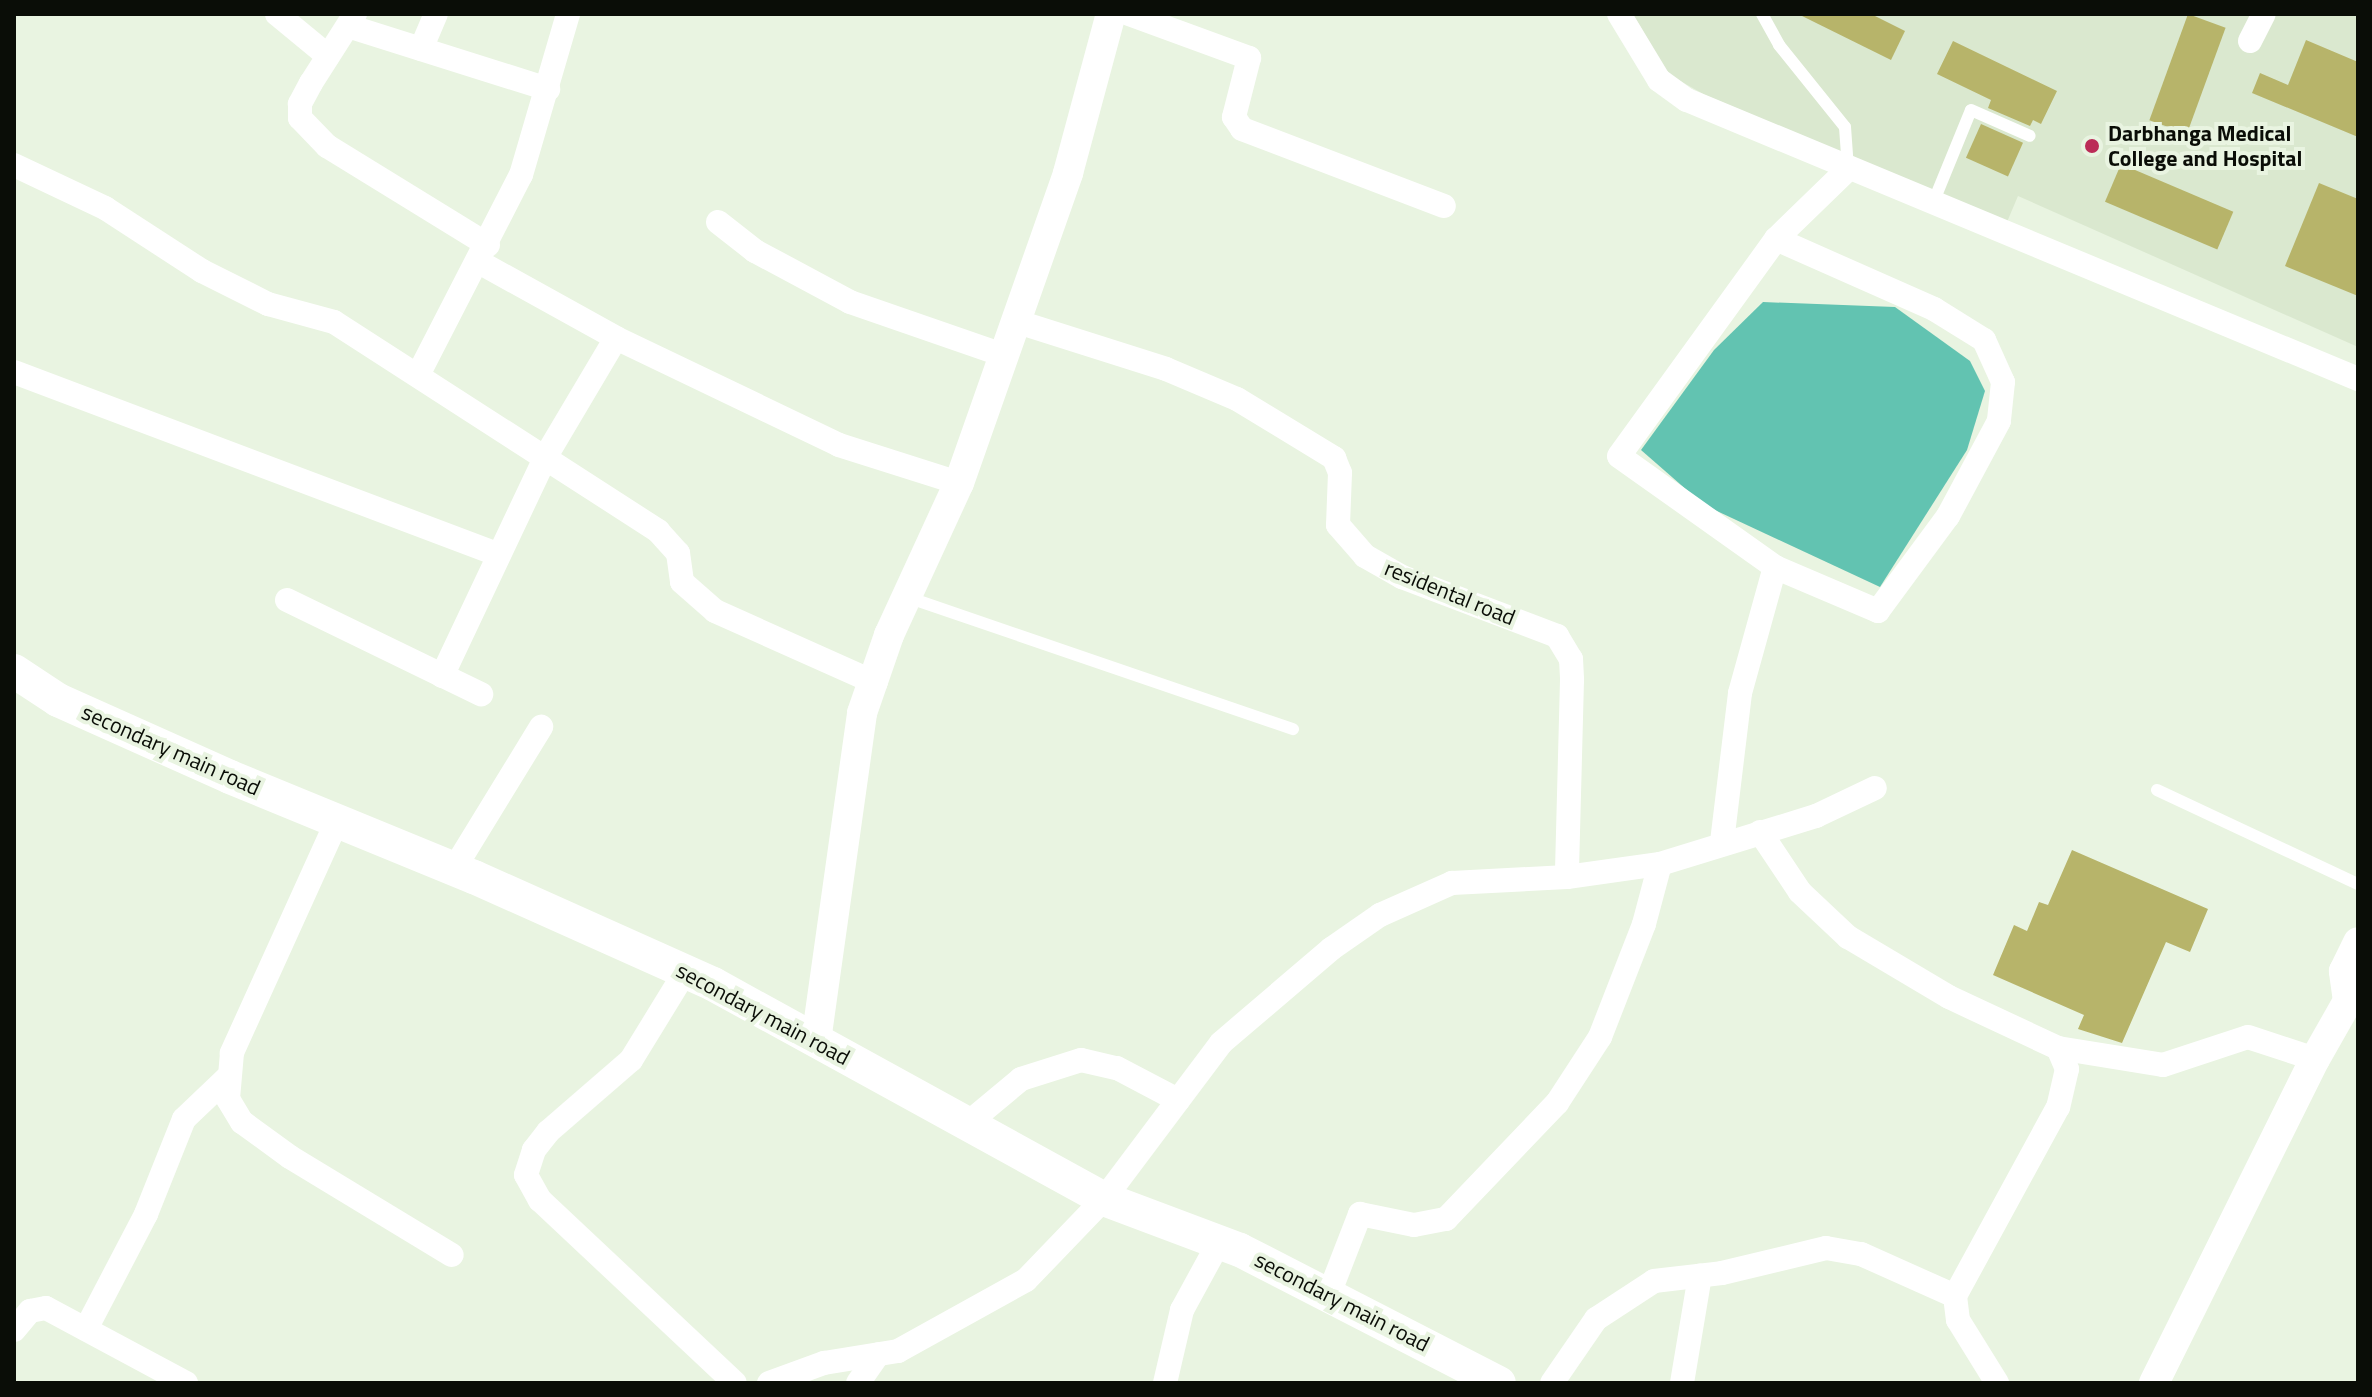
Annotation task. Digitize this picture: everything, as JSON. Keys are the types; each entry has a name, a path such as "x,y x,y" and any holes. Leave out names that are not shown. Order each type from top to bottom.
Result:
{"main road":[{"name":"secondary main road","path":"14,671 58,700 454,869 685,972 1104,1199 1219,1242 1329,1294 1499,1383"}],"street":[{"path":"277,14 328,56"},
{"path":"421,49 436,14"},
{"path":"418,375 521,175 568,14"},
{"path":"816,1041 850,776 862,713 876,683 889,635 959,483 1068,173 1111,14"},
{"path":"1129,14 1249,58 1250,71 1234,117 1242,129 1444,206"},
{"path":"1619,14 1659,80 1687,100 2358,379"},
{"path":"2250,41 2264,14"},
{"path":"548,89 421,49 351,20 300,104 300,118 312,134 483,254 616,338 839,445 959,483"},
{"path":"14,165 105,208 202,271 268,304 334,322 658,531 678,553 682,582 715,611 876,683"},
{"path":"1776,239 1934,309 1984,340 2003,382 1999,421 1948,516 1878,611 1775,567 1619,456 1776,239 1848,169"},
{"path":"718,222 755,251 850,302 1003,355"},
{"name":"residental road","path":"1015,321 1166,369 1237,399 1334,458 1340,473 1338,525 1365,556 1402,577 1557,636 1571,659 1572,680 1567,877"},
{"path":"442,676 497,554 546,456 616,338"},
{"path":"14,372 497,554"},
{"path":"1722,842 1740,693 1775,567"},
{"path":"287,600 481,694"},
{"path":"454,869 541,727"},
{"path":"769,1383 824,1363 878,1354 914,1343 1026,1280 1068,1242 1104,1199 1221,1043 1331,949 1380,915 1452,883 1567,877 1660,864 1722,842 1816,816 1875,788"},
{"path":"337,821 232,1053 226,1079 228,1099 242,1122 290,1157 452,1255"},
{"path":"1760,832 1800,892 1848,937 1949,997 2058,1048 2163,1065 2248,1037 2315,1059"},
{"path":"1329,1294 1360,1214 1414,1225 1446,1219 1564,1094 1600,1037 1644,924 1660,864"},
{"path":"2154,1383 2315,1059 2353,997 2344,971 2358,942"},
{"path":"685,972 631,1060 548,1132 534,1150 526,1175 540,1200 735,1383"},
{"path":"1997,1383 1958,1320 1955,1296 2058,1107 2067,1069 2058,1048"},
{"path":"967,1124 1021,1079 1081,1060 1117,1068 1178,1100"},
{"path":"86,1329 146,1214 184,1119 226,1079"},
{"path":"1165,1383 1182,1310 1219,1242"},
{"path":"1552,1383 1581,1336 1627,1295 1654,1281 1700,1276 1812,1248 1842,1249 1955,1296"},
{"path":"1682,1383 1700,1276"},
{"path":"14,1330 30,1311 46,1308 186,1383"},
{"path":"858,1383 878,1354"}],"lane":[{"path":"1762,14 1779,45 1845,127 1848,169"},
{"path":"1933,203 1971,110 2030,136"},
{"path":"907,597 1293,729"},
{"path":"2157,790 2358,884"}],"shaded area":[{"name":"Darbhanga Medical College and Hospital","path":"1633,14 2358,14 2358,347 2018,196 2007,222 1705,95 1668,74"}],"water":[{"path":"1763,302 1895,307 1970,361 1985,391 1967,450 1880,587 1704,505 1641,450 1714,350"}],"building":[{"path":"1798,14 1871,14 1905,31 1891,60"},
{"path":"2188,14 2226,28 2187,134 2149,120"},
{"path":"2306,40 2358,62 2358,137 2252,93 2260,73 2288,85"},
{"path":"1953,41 2057,91 2041,124 2033,120 2030,126 1988,108 1991,100 1937,74"},
{"path":"1981,124 2023,143 2008,177 1966,158"},
{"path":"2121,164 2233,212 2217,249 2105,202"},
{"path":"2319,183 2358,199 2358,296 2285,266"},
{"path":"2072,850 2208,909 2190,952 2166,942 2122,1043 2078,1029 2084,1015 1993,975 2014,925 2027,931 2039,902 2048,905"}],"place":[{"name":"Darbhanga Medical College and Hospital","path":"2092,146"}]}
